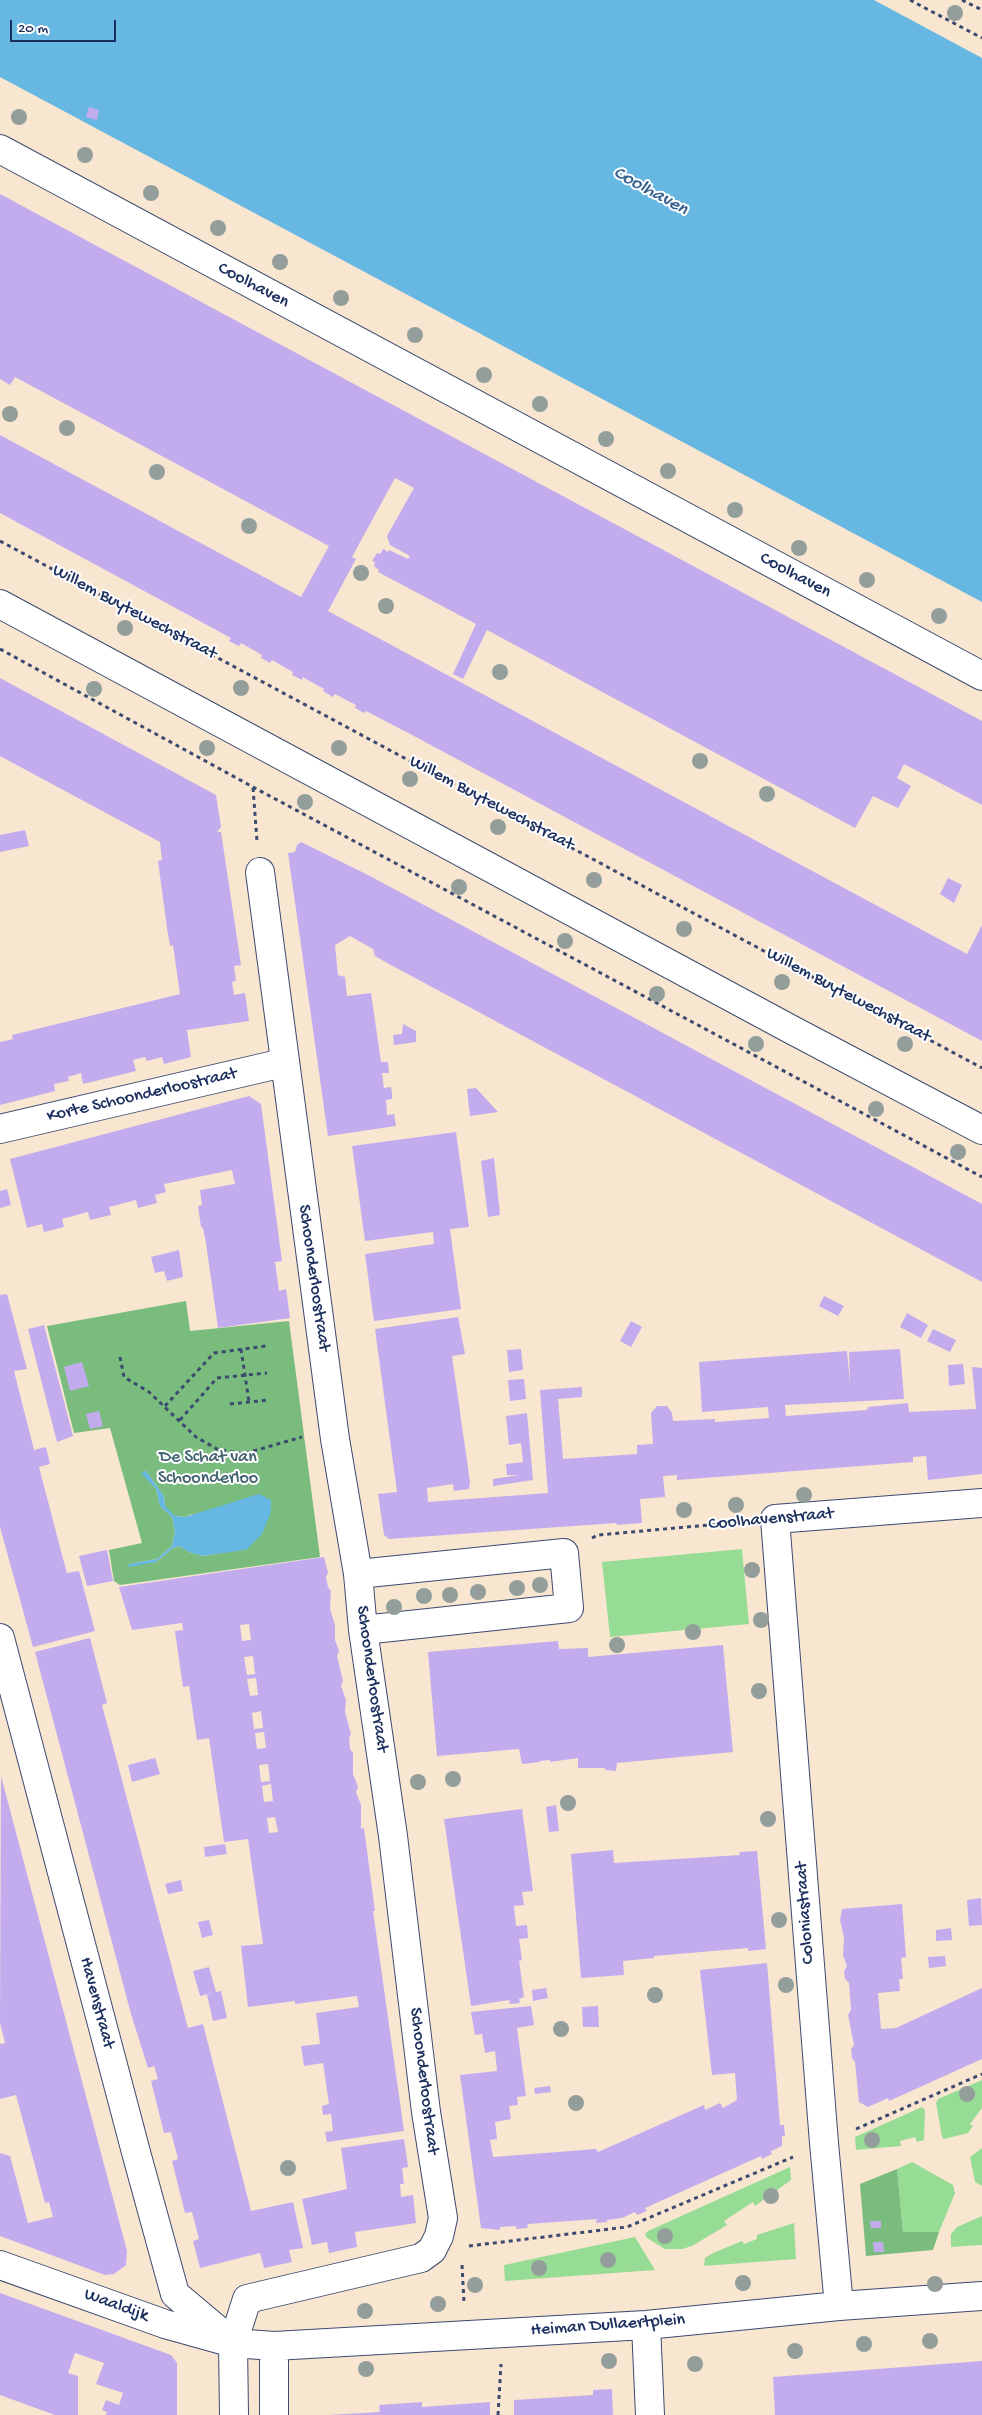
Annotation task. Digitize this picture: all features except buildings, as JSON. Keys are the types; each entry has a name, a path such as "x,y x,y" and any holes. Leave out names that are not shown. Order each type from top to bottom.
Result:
{"street":[{"name":"Coolhaven","path":"0,149 982,676"},
{"path":"0,604 982,1130"},
{"name":"Schoonderloostraat","path":"233,2343 248,2299 421,2258 432,2250 439,2236 443,2218 426,2112 393,1836 363,1630 358,1574 334,1434 283,1063 260,872"},
{"name":"Korte Schoonderloostraat","path":"0,1129 283,1063"},
{"name":"Coolhavenstraat","path":"775,1519 982,1503"},
{"name":"Coloniastraat","path":"775,1519 824,2143 839,2306"},
{"path":"358,1574 564,1553 569,1608 363,1630"},
{"name":"Havenstraat","path":"0,1638 134,2146 176,2294 233,2343"},
{"name":"Waaldijk","path":"0,2265 165,2324 233,2343"},
{"name":"Heiman Dullaertplein","path":"233,2343 274,2346 503,2334 982,2296"},
{"path":"646,2324 650,2415"},
{"path":"233,2343 234,2415"},
{"path":"274,2346 274,2415"}],"path":[{"path":"910,0 982,38"},
{"path":"962,0 982,10"},
{"name":"Willem Buytewechstraat","path":"0,541 982,1068"},
{"path":"0,650 982,1176"},
{"path":"253,787 260,872"},
{"path":"165,1406 214,1353 266,1346"},
{"path":"241,1349 248,1402"},
{"path":"120,1357 124,1377 149,1392 196,1437 217,1449 244,1454 293,1438 334,1434"},
{"path":"180,1420 216,1378 268,1373"},
{"path":"230,1404 269,1400"},
{"name":"Coolhavenstraat","path":"564,1553 598,1535 775,1519"},
{"path":"461,2247 627,2227 982,2074"},
{"path":"462,2257 466,2336"},
{"path":"498,2415 503,2334"}],"green space":[{"name":"De Schat van Schoonderloo","path":"186,1301 190,1331 289,1321 320,1557 120,1585 114,1581 109,1550 142,1543 110,1428 74,1433 47,1326","holes":["146,1471 164,1496 165,1506 175,1516 185,1517 192,1514 247,1549 203,1556 189,1552 179,1546 173,1548 156,1562 129,1564 157,1559 172,1546 175,1531 172,1517 160,1506 156,1489 142,1473"]},
{"path":"742,1549 749,1624 610,1637 602,1562"},
{"path":"982,2080 982,2108 970,2124 973,2126 968,2133 944,2139 942,2137 936,2103 938,2099"},
{"path":"922,2107 925,2110 924,2140 917,2142 915,2137 900,2141 901,2146 856,2150 855,2137"},
{"path":"982,2148 982,2186 975,2182 970,2157"},
{"path":"912,2162 953,2185 955,2193 939,2232 903,2232 897,2169"},
{"path":"790,2167 791,2180 755,2206 753,2202 724,2221 727,2225 692,2246 682,2249 665,2249 647,2238 645,2234 648,2231"},
{"path":"897,2169 903,2232 939,2232 933,2250 866,2256 860,2184"},
{"path":"982,2216 982,2245 951,2247 951,2234 957,2227"},
{"path":"794,2223 796,2259 704,2266 705,2258 713,2253 742,2241 744,2244 757,2239 757,2235"},
{"path":"635,2237 655,2270 505,2281 504,2265"}],"water":[{"path":"0,0 874,0 982,58 982,602 0,77"},
{"path":"146,1471 164,1496 165,1506 175,1516 185,1517 259,1494 271,1500 271,1512 262,1534 247,1549 203,1556 189,1552 179,1546 173,1548 156,1562 128,1567 129,1564 157,1559 172,1546 175,1531 172,1517 160,1506 156,1489 141,1473"}]}
